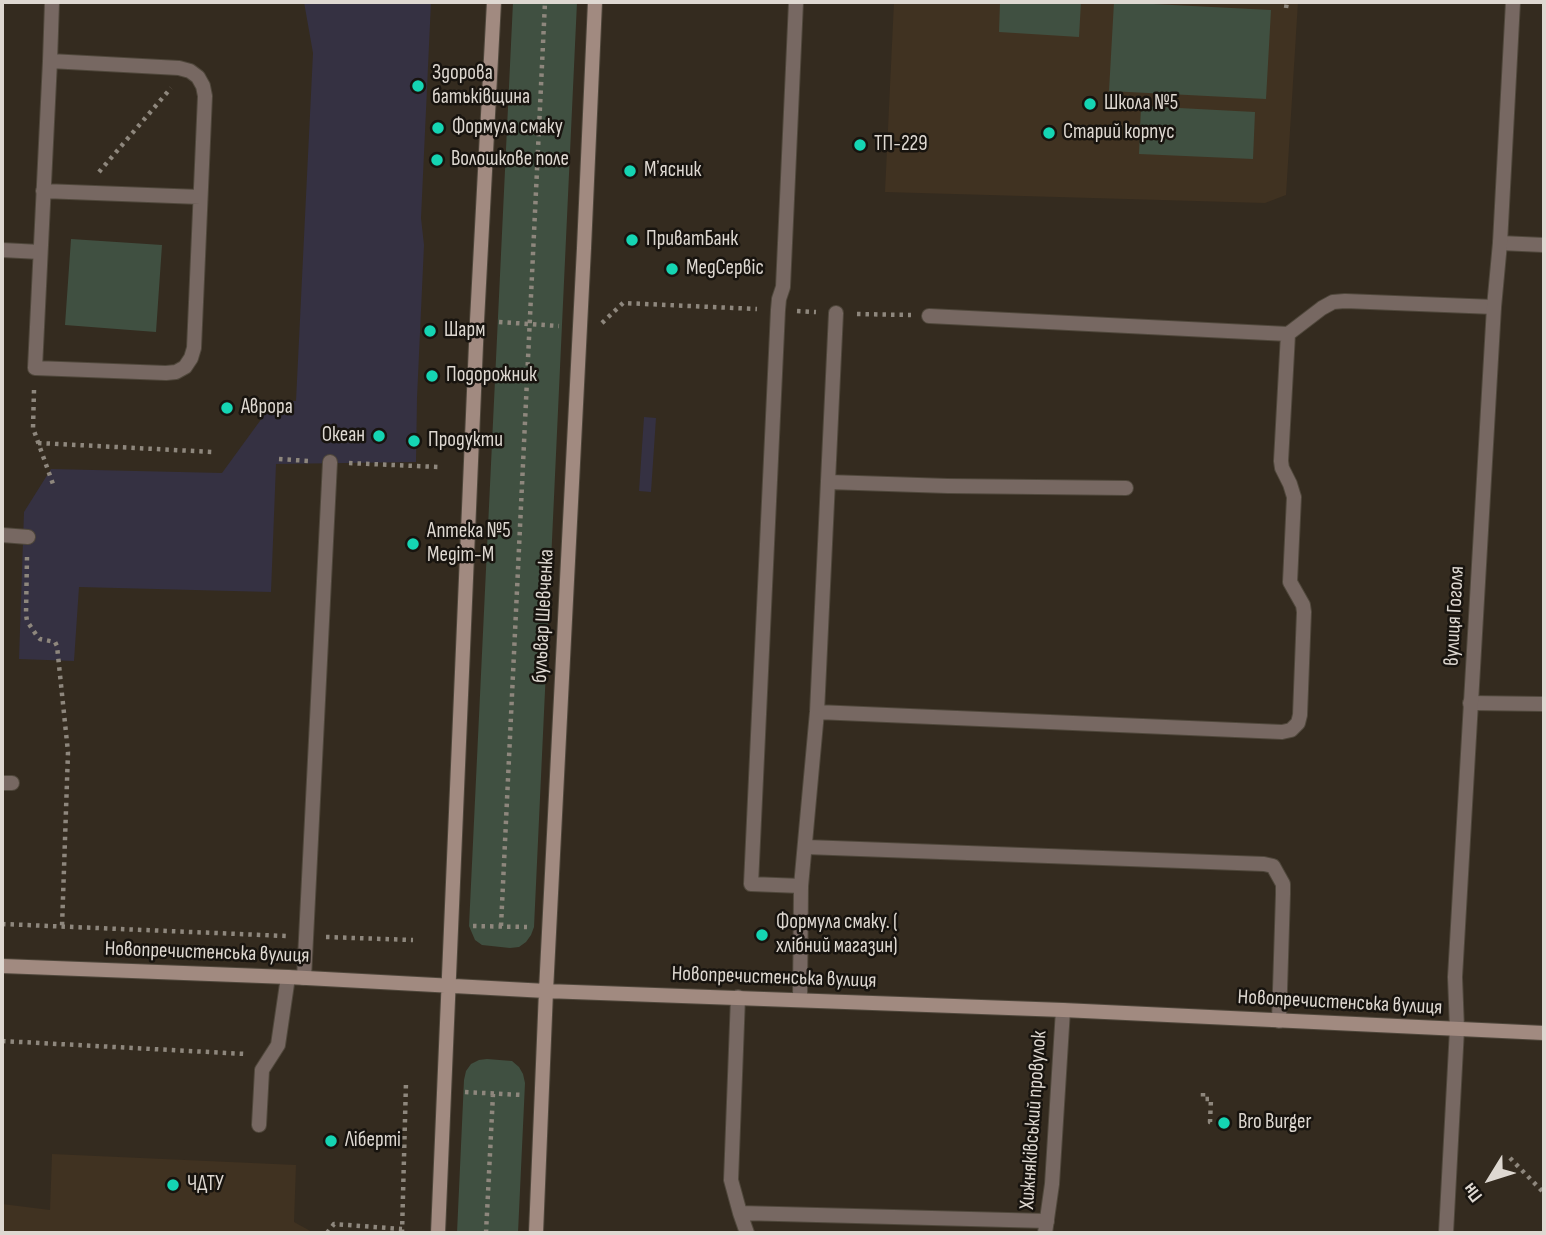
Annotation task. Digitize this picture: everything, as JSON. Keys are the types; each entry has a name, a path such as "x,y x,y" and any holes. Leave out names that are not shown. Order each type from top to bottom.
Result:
{"main road":[{"path":"438,1233 477,321 494,2"},
{"name":"бульвар Шевченка","path":"536,1233 595,2"},
{"name":"Новопречистенська вулиця","path":"2,967 1063,1010 1544,1033"}],"street":[{"path":"50,61 180,68 198,77 203,86 205,96 194,348 185,367 176,372 35,368 52,2"},
{"path":"796,2 783,287 778,310 751,884 801,886"},
{"name":"вулиця Гоголя","path":"1446,1233 1457,1029 1455,977 1513,2"},
{"path":"43,191 200,197"},
{"path":"1500,243 1544,244"},
{"path":"2,250 40,252"},
{"path":"929,316 1288,334 1333,302 1494,307"},
{"path":"800,999 801,886 817,712 836,313"},
{"path":"817,712 1282,732 1291,730 1298,723 1300,715 1304,612 1290,582 1294,497 1281,461 1288,334"},
{"path":"304,978 330,462"},
{"path":"828,482 1126,488"},
{"path":"2,535 28,537"},
{"path":"1470,703 1544,704"},
{"path":"806,847 1273,866 1283,884 1279,1021"},
{"path":"259,1125 262,1069 279,1041 288,977"},
{"path":"738,997 731,1180 747,1233"},
{"name":"Хижняківський провулок","path":"1046,1227 1052,1184 1063,1010"},
{"path":"740,1213 1046,1227"}],"path":[{"path":"501,926 545,2"},
{"path":"87,193 97,174 169,92 180,68"},
{"path":"499,322 563,326"},
{"path":"35,368 32,420 54,487"},
{"path":"38,443 213,452"},
{"path":"279,459 439,467"},
{"path":"28,537 27,621 40,639 55,642 57,646 68,752 62,927"},
{"path":"2,924 413,940"},
{"path":"469,926 528,927"},
{"path":"2,1041 271,1055"},
{"path":"327,1233 334,1224 402,1231 405,1082"},
{"path":"464,1092 524,1096"},
{"path":"1203,1093 1203,1099 1211,1099 1210,1122 1213,1123"},
{"path":"486,1233 493,1094"},
{"path":"1510,1158 1544,1192"}],"shaded area":[{"path":"304,2 431,2 421,218 424,245 416,462 276,464 271,592 79,587 74,661 19,659 24,512 51,469 222,473 265,414 266,400 296,401 313,53"},
{"name":"Школа №5","path":"894,2 1298,2 1286,195 1265,203 885,192"},
{"path":"644,417 656,418 651,492 639,491"},
{"name":"ЧДТУ","path":"52,1154 296,1165 294,1222 314,1233 2,1233 2,1204 50,1210"}],"green space":[{"path":"513,2 577,2 534,927 526,942 519,947 510,948 482,945 475,940 469,926"},
{"path":"1000,2 1081,2 1079,37 999,32"},
{"path":"1114,2 1271,10 1266,99 1109,91"},
{"path":"1141,106 1255,112 1253,159 1139,154"},
{"path":"71,239 162,245 156,332 65,325"},
{"path":"487,1059 512,1061 519,1067 525,1083 518,1233 457,1233 464,1080 471,1064"}],"place":[{"name":"Здорова батьківщина","path":"418,86"},
{"name":"Школа №5","path":"1090,104"},
{"name":"Формула смаку","path":"438,128"},
{"name":"Старий корпус","path":"1049,133"},
{"name":"ТП-229","path":"860,145"},
{"name":"Волошкове поле","path":"437,160"},
{"name":"Мʼясник","path":"630,171"},
{"name":"ПриватБанк","path":"632,240"},
{"name":"МедСервіс","path":"672,269"},
{"name":"Шарм","path":"430,331"},
{"name":"Подорожник","path":"432,376"},
{"name":"Аврора","path":"227,408"},
{"name":"Океан","path":"379,436"},
{"name":"Продукти","path":"414,441"},
{"name":"Аптека №5 Медіт-М","path":"413,544"},
{"name":"Формула смаку. ( хлібний магазин)","path":"762,935"},
{"name":"Bro Burger","path":"1224,1123"},
{"name":"Ліберті","path":"331,1141"},
{"name":"ЧДТУ","path":"173,1185"}]}
